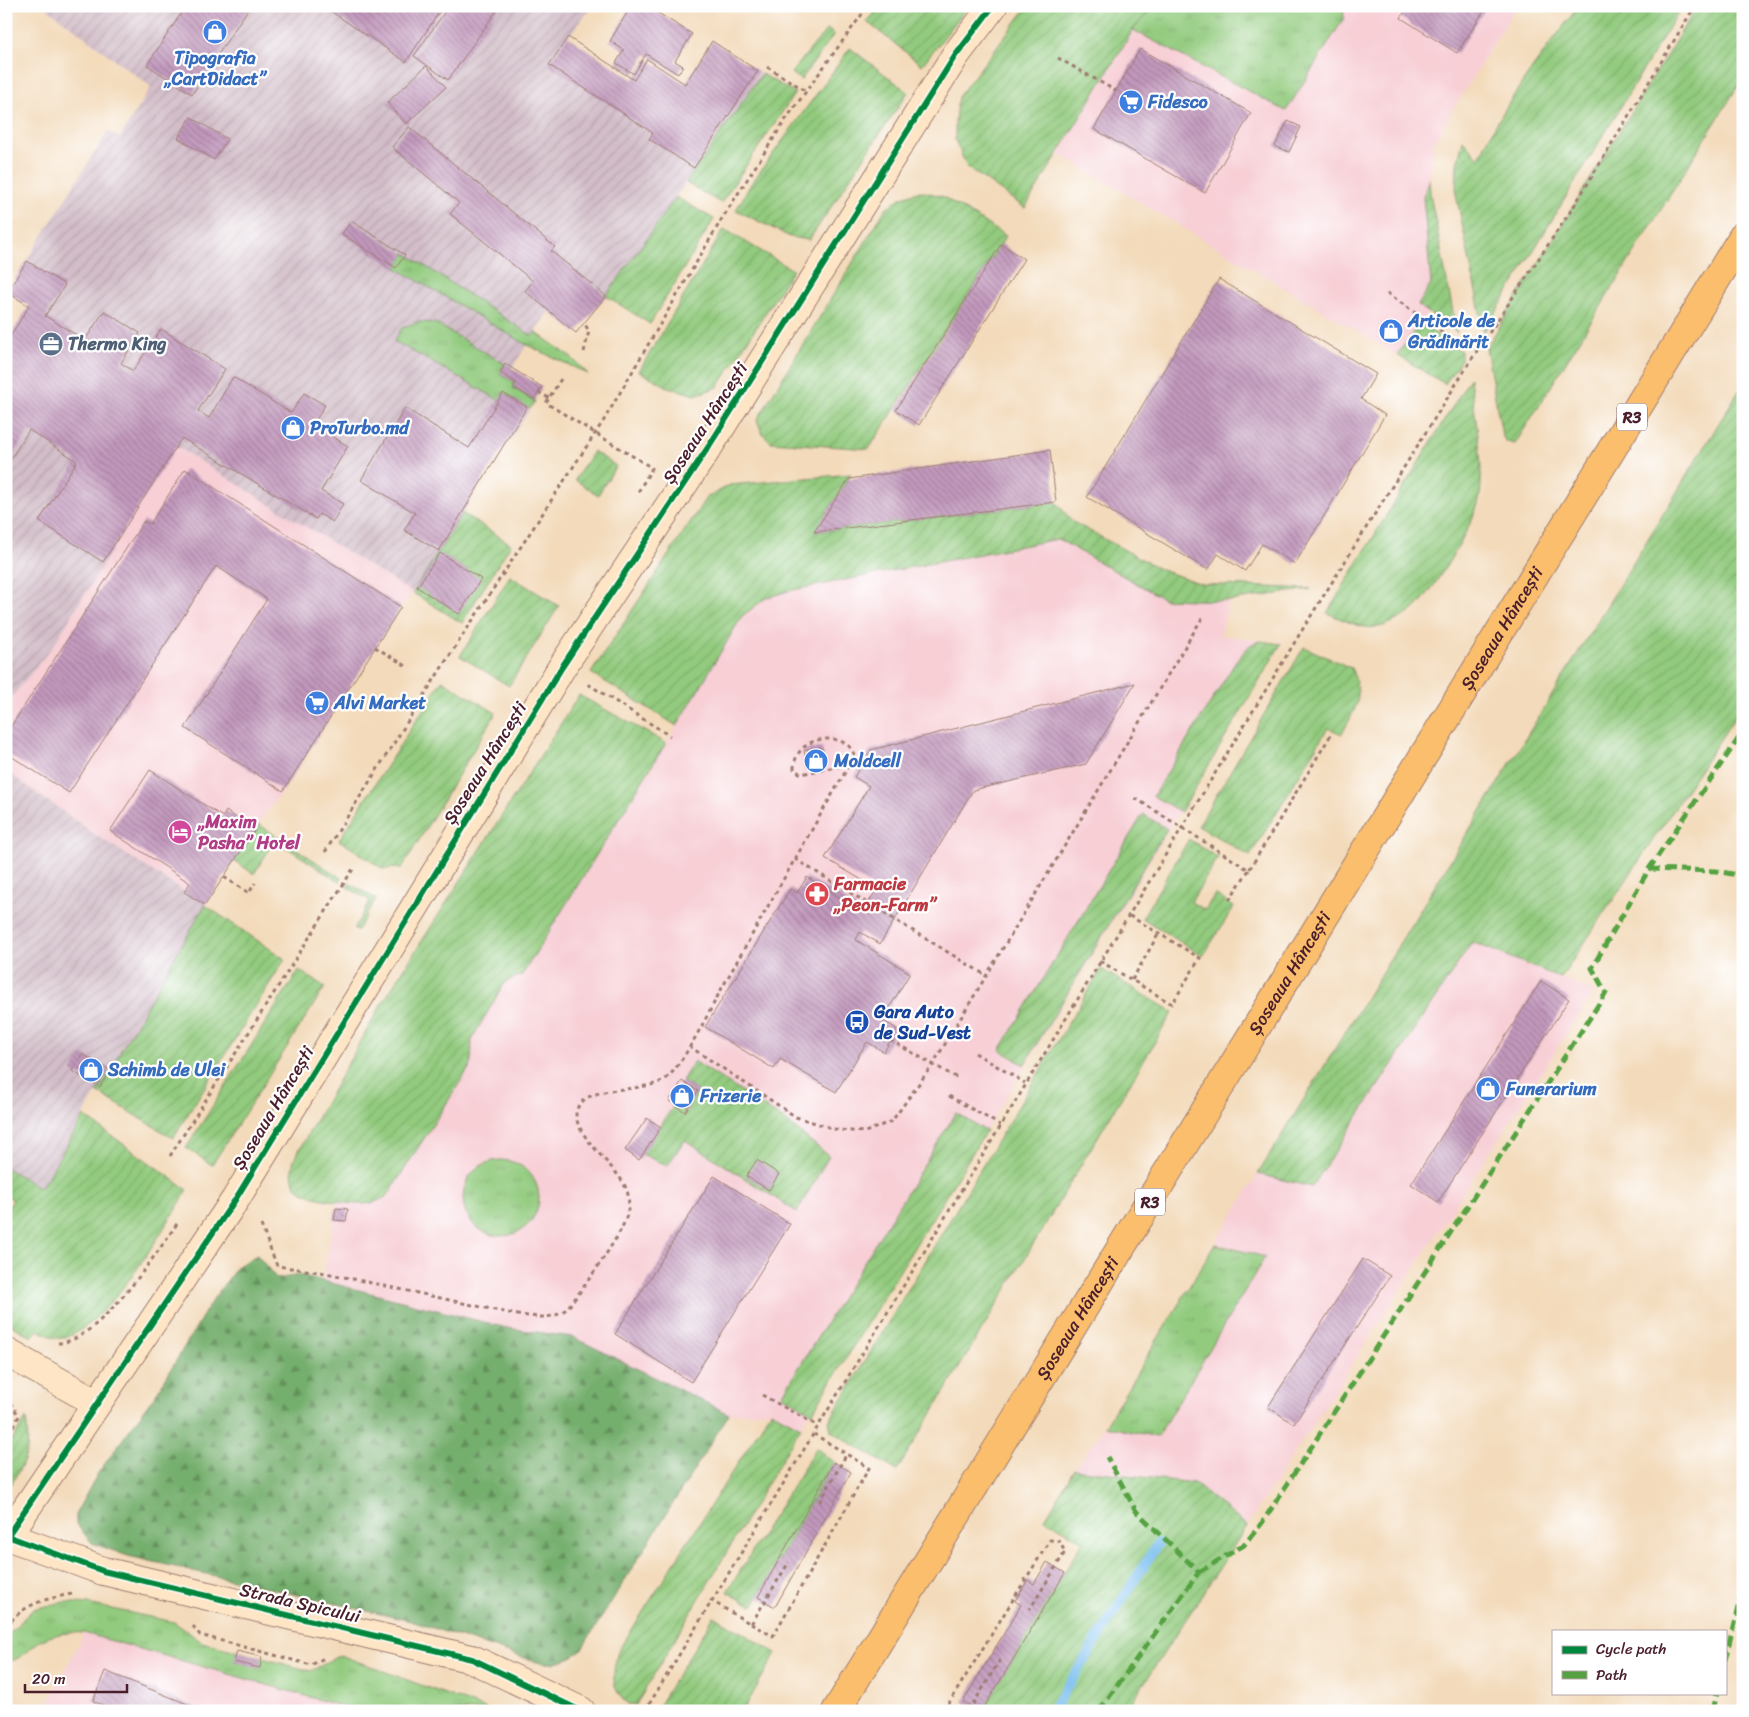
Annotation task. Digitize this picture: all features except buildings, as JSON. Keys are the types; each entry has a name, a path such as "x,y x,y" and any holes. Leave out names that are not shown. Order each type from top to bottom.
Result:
{"highway":[{"name":"Șoseaua Hâncești","path":"836,1711 1743,236"}],"street":[{"name":"Șoseaua Hâncești","path":"7,1537 235,1200 562,667 708,446 955,56 993,6"},
{"path":"6,1352 97,1403"},
{"name":"Strada Spicului","path":"7,1537 103,1571 472,1659 581,1711"}],"path":[{"path":"324,852 595,432 723,217 806,91 868,6"},
{"path":"645,1711 710,1600 814,1434 1025,1083 1182,827 1473,357 1574,206 1695,6"},
{"path":"1058,58 1116,91"},
{"path":"767,67 806,91"},
{"path":"1387,293 1455,341 1471,347"},
{"path":"584,324 589,331 584,352"},
{"path":"561,378 546,403 652,468"},
{"path":"538,392 549,398"},
{"path":"688,1046 796,1117 838,1130 865,1132 892,1121 934,1064 1204,615"},
{"path":"376,646 408,667"},
{"path":"586,683 670,736"},
{"path":"1229,900 1332,733"},
{"path":"261,1225 277,1266 326,1273 518,1314 550,1318 566,1310 622,1229 629,1205 626,1188 616,1169 577,1125 575,1115 578,1106 584,1099 614,1090 657,1084 669,1077 688,1046 795,859 850,764 855,755 848,745 835,740 817,740 802,747 794,762 794,769 800,774 850,764"},
{"path":"1134,798 1249,870"},
{"path":"795,859 987,976"},
{"path":"170,1156 353,869"},
{"path":"224,877 249,893 255,883"},
{"path":"1100,961 1172,1004 1200,958 1128,915"},
{"path":"1132,980 1158,933"},
{"path":"890,1040 959,1079"},
{"path":"976,1053 1025,1083"},
{"path":"949,1096 1000,1125"},
{"path":"6,1200 12,1203"},
{"path":"53,1342 60,1344 75,1339 93,1326 133,1286 185,1213"},
{"path":"762,1395 818,1426"},
{"path":"6,1396 19,1416 6,1441"},
{"path":"710,1600 773,1636 869,1468 814,1434"},
{"path":"820,1502 846,1455"},
{"path":"944,1711 1050,1540 1059,1541 1065,1552 1030,1610"},
{"path":"751,1624 788,1562"},
{"path":"970,1711 1000,1660"}],"shaded area":[{"path":"44,6 592,6 568,37 633,80 647,59 685,84 712,41 762,74 606,296 576,333 549,311 512,368 542,387 529,411 475,491 413,593 176,446 53,646 6,704 6,343 29,306 7,292 108,131 120,138 151,87"},
{"path":"1153,6 1517,6 1434,143 1429,178 1430,193 1447,285 1397,355 1059,154 1133,30"},
{"path":"176,445 413,593 401,607 283,791 258,824 205,905 96,835 6,771 6,704 53,646"},
{"path":"1058,539 1164,599 1229,601 1220,635 1281,644 986,1131 801,1427 771,1411 729,1414 573,1337 507,1328 322,1281 337,1201 363,1205 471,1065 472,1039 505,981 522,975 677,726 742,616 766,598 788,591"},
{"path":"6,771 96,835 205,905 41,1188 6,1168"},
{"path":"1472,942 1594,992 1247,1526 1194,1483 1074,1469 1105,1426 1158,1437 1265,1257 1215,1243 1258,1174 1312,1187"},
{"path":"84,1633 359,1711 44,1711"}],"green space":[{"path":"880,6 969,6 922,65 867,22"},
{"path":"1028,6 1153,6 1133,30 1025,208 967,167 955,140 955,119 958,97"},
{"path":"1153,6 1343,6 1344,18 1286,111 1133,30"},
{"path":"1579,6 1682,6 1484,332 1456,194 1457,164 1463,140 1479,158 1512,98"},
{"path":"1697,6 1743,6 1743,78 1515,444 1506,442 1502,435 1486,348"},
{"path":"827,29 834,34 801,80 791,73"},
{"path":"850,48 908,92 809,240 790,237 736,210 751,184"},
{"path":"762,74 795,93 721,203 686,183"},
{"path":"1429,178 1430,193 1457,333 1418,305 1431,284 1423,197"},
{"path":"920,191 942,196 1006,236 869,449 771,442 762,433 757,420 886,208 900,198"},
{"path":"676,197 714,219 650,324 606,296"},
{"path":"724,229 793,270 718,387 695,395 668,387 639,371"},
{"path":"405,253 532,336 535,332 571,357 588,374 527,345 396,268"},
{"path":"418,322 435,323 505,364 500,374 516,383 513,388 535,401 530,409 504,393 499,400 394,341 402,328"},
{"path":"1420,323 1461,351 1461,360 1445,384 1397,355"},
{"path":"1470,378 1479,440 1481,487 1476,511 1451,559 1420,603 1412,611 1391,623 1371,628 1327,613"},
{"path":"1743,384 1743,705 1561,978 1472,942 1312,1187 1258,1174"},
{"path":"593,451 616,466 598,495 575,480"},
{"path":"851,474 815,532 1056,502 1073,522 1162,570 1202,584 1311,589 1229,601 1164,599 1058,539 788,591 766,598 742,616 677,726 591,673 706,498 730,485"},
{"path":"462,513 511,544 462,623 413,593"},
{"path":"510,576 559,606 509,686 460,656"},
{"path":"1260,641 1281,644 1181,812 1153,796 1238,658 1250,645"},
{"path":"1304,647 1351,668 1357,687 1357,702 1342,734 1328,728 1250,856 1198,826"},
{"path":"442,680 496,713 402,868 383,869 339,840"},
{"path":"579,695 666,743 522,975 505,982 472,1039 471,1065 388,1195 375,1202 363,1204 308,1195 296,1186 293,1179 294,1159 381,1005"},
{"path":"1143,814 1167,829 1024,1065 1000,1050"},
{"path":"258,824 341,878 340,882 275,840 254,874 234,861"},
{"path":"1189,839 1218,858 1191,902 1205,910 1215,894 1234,907 1203,956 1142,918"},
{"path":"349,883 376,899 357,931 354,929 370,901 347,887"},
{"path":"205,905 285,959 173,1138 97,1092"},
{"path":"1101,969 1173,1012 897,1471 831,1431 829,1421"},
{"path":"299,970 325,987 212,1165 186,1148"},
{"path":"694,1061 783,1119 829,1156 797,1212 685,1140 667,1166 642,1154 674,1105 685,1112 698,1091 682,1081"},
{"path":"956,1113 986,1131 812,1413 782,1395"},
{"path":"84,1116 188,1190 150,1250 118,1294 101,1313 84,1328 67,1337 56,1338 38,1330 32,1337 6,1322 6,1212 13,1200 6,1195 6,1168 41,1188"},
{"path":"501,1160 516,1163 528,1171 536,1183 539,1198 536,1213 528,1225 516,1233 501,1236 486,1233 474,1225 466,1213 463,1198 466,1183 474,1171 486,1163"},
{"path":"1215,1244 1265,1257 1157,1437 1105,1426"},
{"path":"257,1255 277,1279 300,1275 507,1328 573,1337 729,1414 581,1650 560,1662 537,1662 411,1621 128,1556 92,1543 76,1524 76,1513 98,1473 158,1391 211,1302 238,1266"},
{"path":"771,1411 801,1427 636,1705 628,1704 615,1686 614,1673 618,1651"},
{"path":"26,1418 27,1450 18,1473 6,1492 6,1450"},
{"path":"816,1448 834,1462 753,1606 727,1592"},
{"path":"1074,1469 1194,1483 1247,1526 1126,1711 982,1711 1083,1541 1045,1519"},
{"path":"64,1602 88,1604 174,1622 202,1642 311,1671 340,1655 491,1711 359,1711 84,1633 52,1636 38,1643 16,1659 6,1661 6,1637 33,1609"},
{"path":"714,1616 776,1653 743,1711 655,1711"}],"waterway":[{"path":"1052,1711 1158,1543"}],"marked path":[{"path":"1199,1572 1244,1545 1262,1523 1606,993 1592,968 1649,869 1743,732"},
{"path":"1649,869 1716,871 1743,876"},
{"path":"1099,1711 1199,1572 1136,1511 1107,1457"},
{"path":"1726,1656 1743,1587"},
{"path":"1713,1711 1717,1694"}],"cycle path":[{"path":"6,1538 235,1200 562,667 709,446 955,56 993,6"},
{"path":"7,1536 103,1571 472,1659 581,1711"}],"place":[{"name":"Tipografia „CartDidact”","path":"215,32"},
{"name":"Fidesco","path":"1131,102"},
{"name":"Articole de Grădinărit","path":"1391,331"},
{"name":"Thermo King","path":"51,344"},
{"name":"ProTurbo.md","path":"293,428"},
{"name":"Alvi Market","path":"317,703"},
{"name":"Moldcell","path":"816,761"},
{"name":"„Maxim Pasha” Hotel","path":"180,832"},
{"name":"Farmacie „Peon-Farm”","path":"817,894"},
{"name":"Gara Auto de Sud-Vest","path":"857,1022"},
{"name":"Schimb de Ulei","path":"91,1070"},
{"name":"Funerarium","path":"1488,1089"},
{"name":"Frizerie","path":"682,1096"}]}
